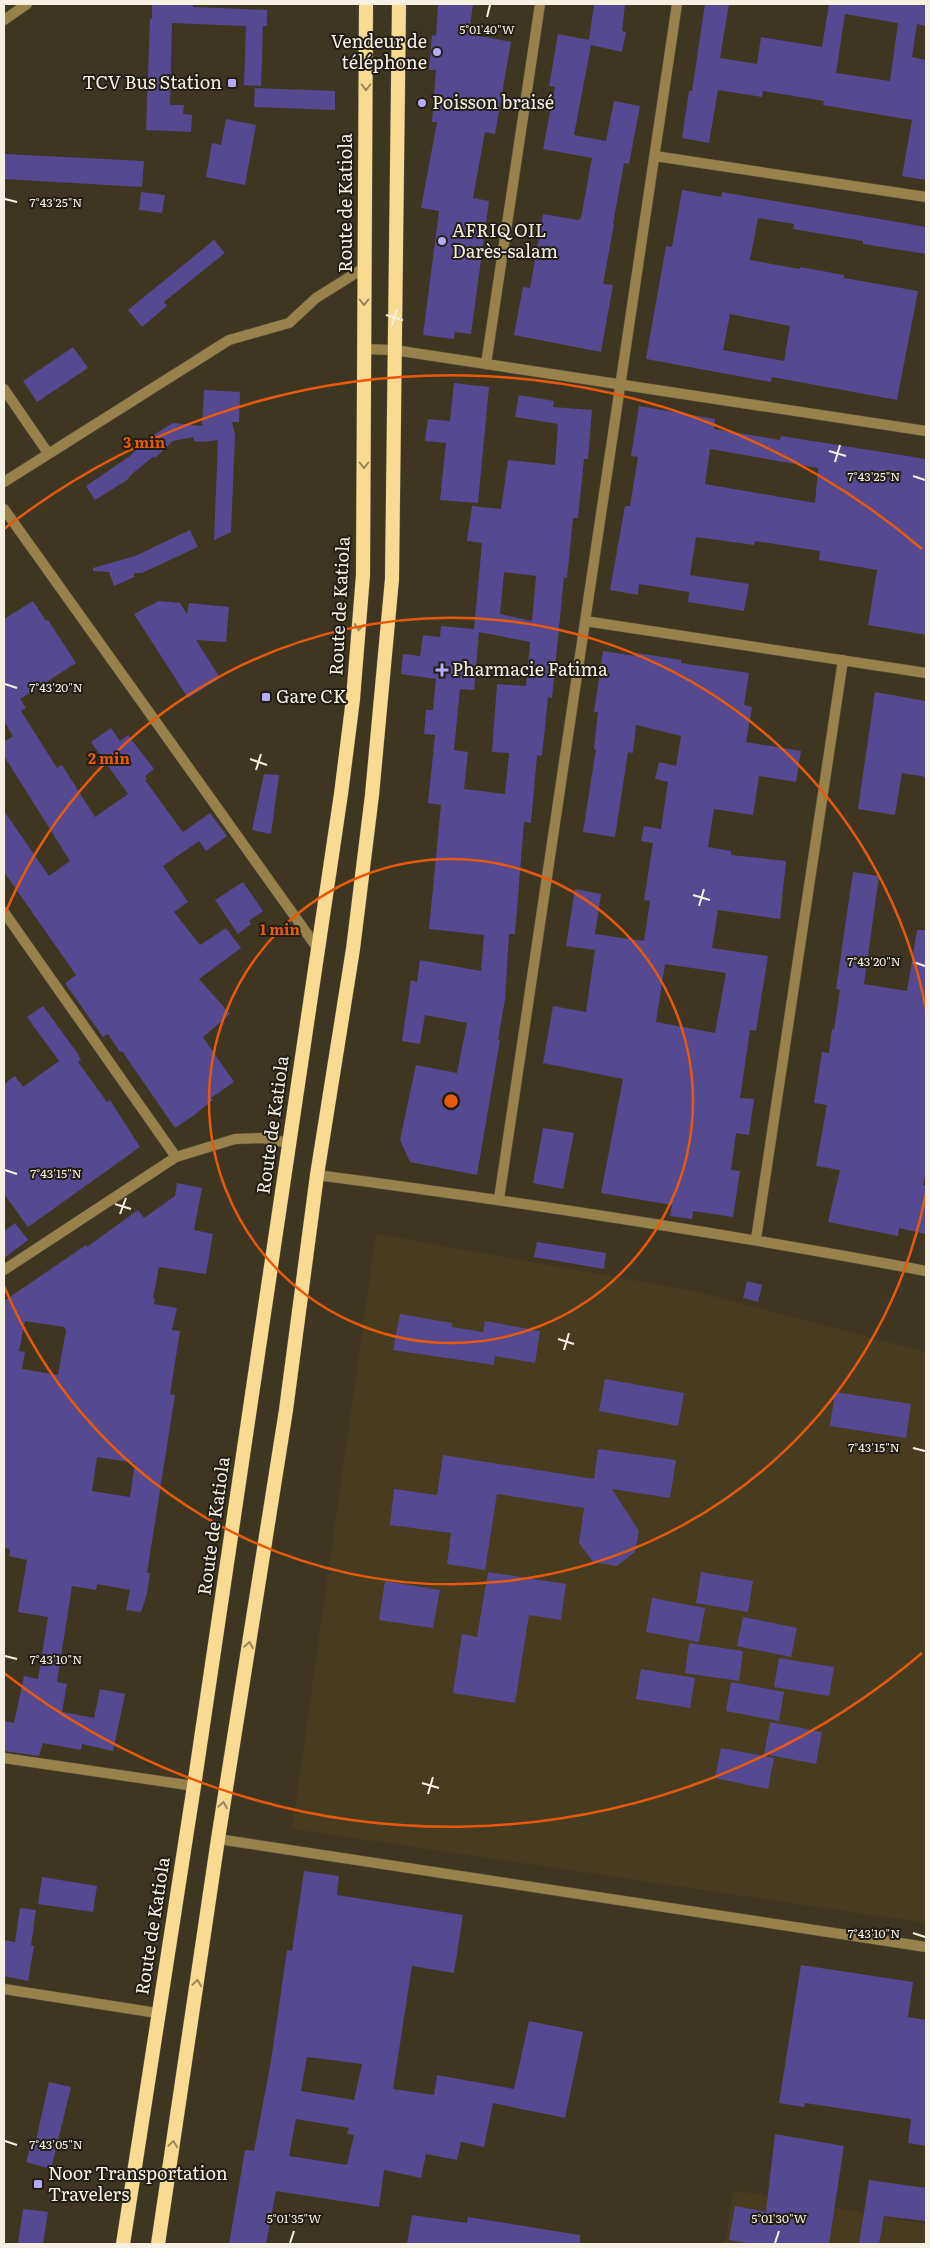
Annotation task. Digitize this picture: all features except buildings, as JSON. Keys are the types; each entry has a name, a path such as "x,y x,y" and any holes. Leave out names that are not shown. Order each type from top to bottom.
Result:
{"highway":[{"name":"Route de Katiola","path":"123,2244 194,1786 318,949 353,699 363,575 366,4"},
{"path":"158,2244 218,1838 286,1410 317,1175 353,949 382,706 392,579 399,4"}],"street":[{"path":"4,20 27,4"},
{"path":"486,364 540,4"},
{"path":"499,1199 677,4"},
{"path":"655,156 926,197"},
{"path":"4,482 229,340 289,322 316,298 364,268"},
{"path":"364,349 394,350 926,430"},
{"path":"4,389 48,453"},
{"path":"4,509 318,949"},
{"path":"585,622 926,673"},
{"path":"756,1239 843,660"},
{"path":"4,912 176,1157"},
{"path":"4,1270 176,1157 235,1139 263,1138 289,1143"},
{"path":"317,1175 499,1199 756,1239 926,1271"},
{"path":"4,1758 194,1786"},
{"path":"218,1838 926,1947"},
{"path":"4,1989 158,2013"}],"shaded area":[{"path":"376,1234 694,1291 926,1352 926,1923 292,1829"},
{"path":"733,2190 926,2224 926,2244 725,2244"}],"place":[{"name":"Vendeur de téléphone","path":"437,52"},
{"name":"TCV Bus Station","path":"232,83"},
{"name":"Poisson braisé","path":"422,103"},
{"name":"AFRIQ OIL Darès-salam","path":"442,241"},
{"name":"Pharmacie Fatima","path":"442,670"},
{"name":"Gare CK","path":"266,697"},
{"name":"Noor Transportation Travelers","path":"38,2184"}]}
